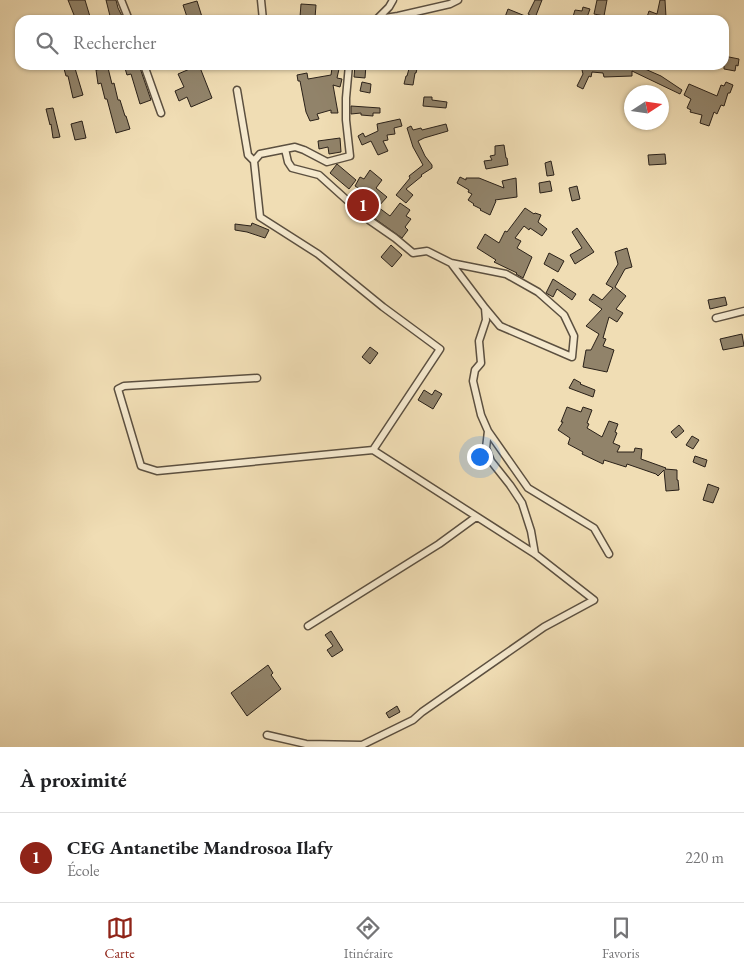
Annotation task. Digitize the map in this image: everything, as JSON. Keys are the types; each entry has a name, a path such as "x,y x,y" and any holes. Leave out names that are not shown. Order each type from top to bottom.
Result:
{"street":[{"path":"121,0 127,15"},
{"path":"260,0 262,15"},
{"path":"381,15 393,0"},
{"path":"402,15 450,4 458,0"},
{"path":"146,70 162,113"},
{"path":"254,161 260,154 296,147 327,162 350,156 346,120 349,70"},
{"path":"237,90 248,155 254,161 260,217 318,254 383,307 440,349 373,450"},
{"path":"285,149 288,162 292,168 319,175 369,220 413,253 427,251 451,263 506,274 538,292 564,315 574,336 572,357 500,326 451,263"},
{"path":"485,308 486,320 479,341 481,363 472,381 481,415 488,431 528,488 594,528 609,554"},
{"path":"716,318 744,311"},
{"path":"256,378 124,386 118,389 141,466 157,471 373,450 535,554 594,600 544,626 413,720 362,745 306,744 267,735"},
{"path":"488,431 486,448 491,461 522,503 531,531 535,554"},
{"path":"308,626 438,544 476,517"}],"building":[{"path":"68,0 85,0 90,15 74,15"},
{"path":"106,0 116,0 122,15 110,15"},
{"path":"535,0 542,0 536,15 528,14"},
{"path":"597,0 607,0 604,15 594,14"},
{"path":"660,0 665,0 666,15 648,15 649,11 657,14"},
{"path":"197,1 201,15 186,15 183,5"},
{"path":"301,4 316,5 315,15 300,15"},
{"path":"583,7 590,9 588,15 574,15 575,10 582,11"},
{"path":"508,9 523,15 506,15"},
{"path":"729,57 739,59 735,71 729,70"},
{"path":"64,70 76,70 83,95 73,98 68,76 66,76"},
{"path":"96,70 108,70 112,84 114,83 118,100 120,100 130,129 116,133 107,99 105,99 101,83 98,84"},
{"path":"126,70 141,70 151,100 140,104 131,74 127,75"},
{"path":"187,70 201,70 212,98 191,107 187,97 179,101 175,91 184,87 178,74"},
{"path":"332,70 339,70 337,78 342,79 340,87 333,85 338,113 331,113 331,110 317,114 319,119 310,121 297,75 307,73 308,79 331,75"},
{"path":"355,70 366,70 365,78 354,77"},
{"path":"409,70 417,70 413,85 404,84"},
{"path":"582,70 647,70 661,76 682,90 680,94 669,89 669,85 661,85 632,71 632,76 604,77 603,73 592,72 583,89 577,86 583,74"},
{"path":"362,82 371,84 370,93 360,91"},
{"path":"726,82 733,85 724,106 721,105 717,114 714,112 709,126 700,123 702,115 690,112 691,110 687,108 691,99 684,95 689,84 717,96 721,85 724,86"},
{"path":"424,97 432,97 432,100 447,102 446,108 423,106"},
{"path":"351,106 380,108 380,113 373,113 373,116 361,115 361,113 351,114"},
{"path":"53,108 60,137 53,138 46,109"},
{"path":"400,119 402,126 394,128 395,134 387,135 388,140 383,141 388,151 378,155 371,141 362,145 358,136 363,133 365,137 378,131 377,124"},
{"path":"82,121 86,138 75,140 71,124"},
{"path":"446,124 448,131 418,141 432,168 406,189 413,195 406,203 396,195 410,178 409,176 423,165 413,147 407,128 411,126 413,130 421,128 422,130"},
{"path":"340,138 341,152 329,154 328,147 319,149 318,141"},
{"path":"504,145 508,165 486,169 484,161 492,160 490,156 495,155 495,146"},
{"path":"665,154 666,164 649,165 648,155"},
{"path":"551,161 554,175 547,176 545,163"},
{"path":"337,164 356,180 349,189 330,173"},
{"path":"370,170 382,180 376,188 387,197 378,207 390,216 400,203 410,210 406,216 411,219 405,227 408,230 402,238 374,218 375,216 360,205 368,194 355,186 360,177 364,179"},
{"path":"460,177 466,180 466,178 479,178 504,188 502,181 516,178 517,197 495,200 490,215 480,210 468,200 472,194 457,183"},
{"path":"550,181 552,191 540,193 539,183"},
{"path":"577,186 580,199 572,201 569,188"},
{"path":"525,208 534,214 541,215 538,222 547,229 542,236 524,226 515,238 521,241 517,248 532,257 523,278 494,262 496,260 477,248 485,234 499,243 505,231 507,232"},
{"path":"252,223 269,230 265,238 235,230 235,224 251,226"},
{"path":"577,228 594,252 575,264 570,255 582,248 572,232"},
{"path":"391,245 402,255 392,267 381,257"},
{"path":"627,248 632,267 625,269 615,287 626,296 616,309 623,313 617,322 609,317 603,338 606,339 603,346 614,350 607,372 583,367 586,350 591,350 599,334 586,326 602,309 589,300 593,294 602,300 613,288 606,284 618,264 615,252"},
{"path":"549,253 564,261 558,272 544,264"},
{"path":"553,279 576,294 572,300 557,289 553,297 546,293"},
{"path":"725,297 727,305 710,309 708,300"},
{"path":"742,334 744,346 723,350 720,339"},
{"path":"370,347 378,353 370,364 362,357"},
{"path":"574,379 580,384 595,390 593,397 569,388"},
{"path":"424,390 432,395 435,390 442,394 433,409 418,400"},
{"path":"567,407 581,412 583,407 592,410 587,428 602,437 609,421 618,424 613,443 620,446 617,452 634,452 635,448 642,449 641,459 665,469 677,470 679,490 666,491 664,470 658,476 627,464 626,467 604,460 603,464 582,454 583,452 568,444 570,438 558,430 563,422 561,422"},
{"path":"679,425 684,431 676,438 671,432"},
{"path":"692,436 699,440 693,449 686,445"},
{"path":"695,456 707,460 705,467 693,462"},
{"path":"708,484 719,488 713,503 703,500"},
{"path":"331,631 343,650 332,657 327,650 333,646 325,635"},
{"path":"268,665 273,673 271,675 281,689 247,716 231,693"},
{"path":"397,706 400,712 389,718 386,713"}],"place":[{"name":"CEG Antanetibe Mandrosoa Ilafy","path":"363,205"}]}
